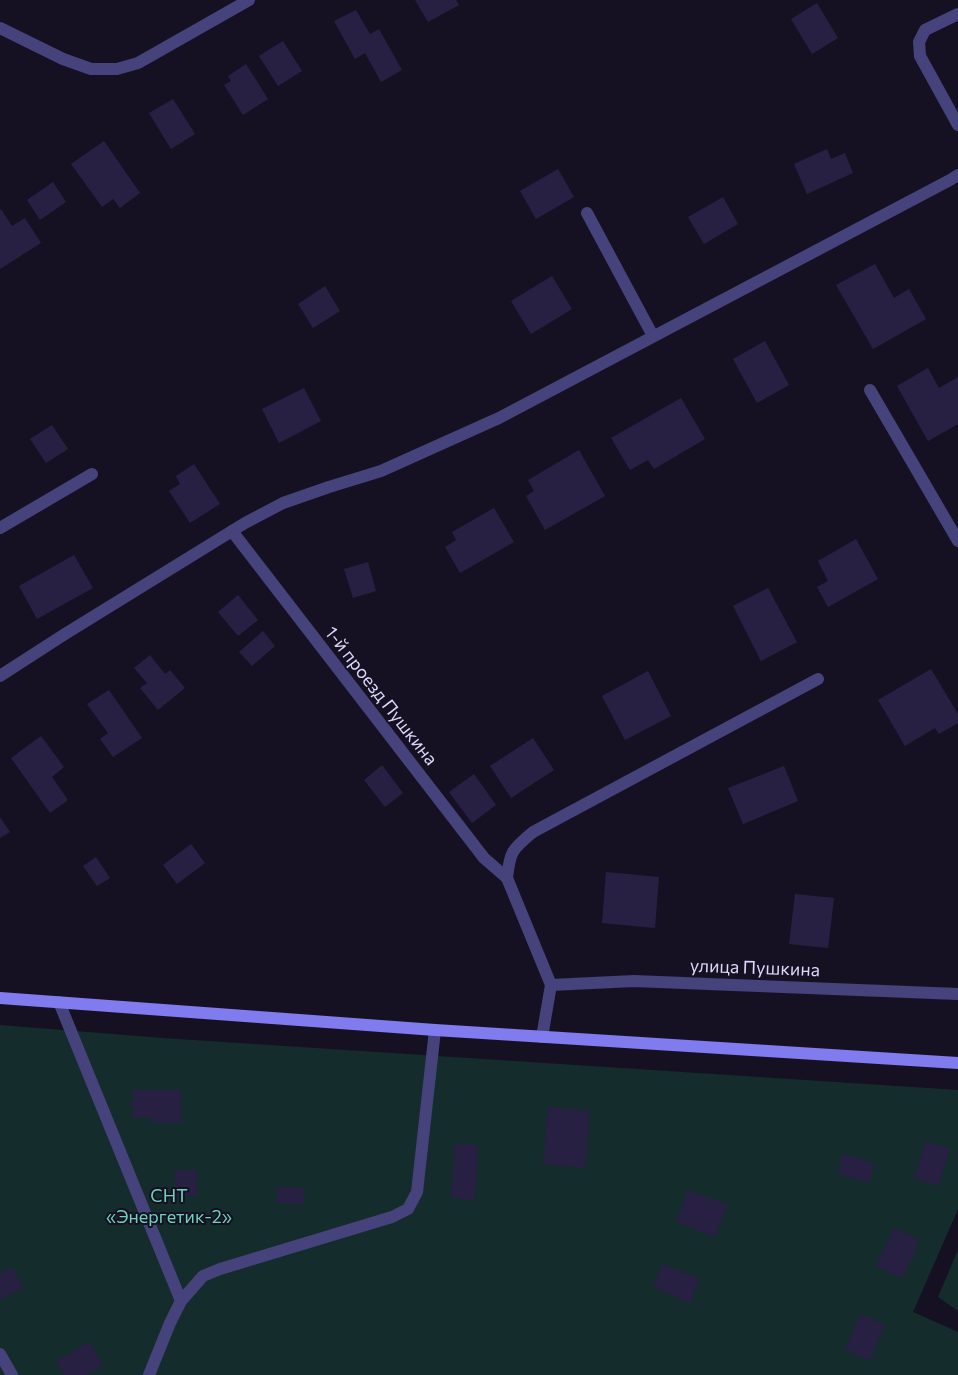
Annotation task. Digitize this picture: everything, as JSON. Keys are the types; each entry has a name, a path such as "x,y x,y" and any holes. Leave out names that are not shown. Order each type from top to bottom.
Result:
{"main road":[{"path":"0,998 434,1030 958,1063"}],"street":[{"path":"0,28 63,59 92,69 117,69 138,63 249,0"},
{"path":"958,14 925,30 919,42 920,56 958,126"},
{"path":"0,676 245,523 283,503 382,470 499,418 950,180 958,174"},
{"path":"587,213 653,336"},
{"path":"870,390 958,541"},
{"path":"0,528 92,474"},
{"name":"1-й проезд Пушкина","path":"232,531 484,858 507,878 551,985"},
{"path":"507,878 509,862 514,848 533,832 818,679"},
{"name":"улица Пушкина","path":"551,985 634,981 958,994"},
{"path":"542,1037 551,985"},
{"path":"59,1002 181,1301"},
{"path":"148,1375 181,1301 203,1276 392,1217 408,1209 417,1192 434,1030"},
{"path":"0,1354 12,1375"}],"green space":[{"name":"СНТ «Энергетик-2»","path":"0,1025 162,1038 958,1090 958,1209 913,1312 958,1332 958,1375 0,1375"},
{"path":"958,1250 958,1311 938,1297"}],"building":[{"path":"415,0 456,0 459,5 428,22"},
{"path":"817,3 838,38 812,54 791,19"},
{"path":"356,10 370,34 379,29 402,70 381,82 365,53 355,59 334,21"},
{"path":"283,41 302,71 278,86 259,56"},
{"path":"246,64 268,99 243,115 224,85 231,81 228,76"},
{"path":"173,99 195,134 171,149 149,113"},
{"path":"104,141 140,193 120,208 113,199 102,207 71,164"},
{"path":"827,149 831,159 845,153 853,173 807,194 794,164"},
{"path":"558,169 574,197 536,219 520,191"},
{"path":"53,182 66,202 40,220 27,200"},
{"path":"723,197 738,224 704,244 688,217"},
{"path":"0,210 12,226 25,218 41,243 0,269"},
{"path":"875,264 894,298 909,289 926,319 873,349 836,285"},
{"path":"552,276 572,309 531,334 511,301"},
{"path":"325,286 340,311 313,328 298,304"},
{"path":"765,341 789,385 757,403 733,359"},
{"path":"928,368 939,388 958,377 958,424 928,441 897,386"},
{"path":"304,388 321,421 279,443 262,409"},
{"path":"681,398 705,439 654,469 648,460 630,470 611,438"},
{"path":"52,425 68,449 46,463 30,439"},
{"path":"579,450 605,496 545,530 526,496 534,491 528,480"},
{"path":"194,464 220,504 190,523 169,491 180,484 176,476"},
{"path":"494,508 514,542 460,573 445,547 456,540 452,532"},
{"path":"856,539 878,579 828,607 817,587 828,581 818,561"},
{"path":"74,555 93,588 37,619 19,586"},
{"path":"368,562 376,591 353,598 344,569"},
{"path":"768,588 797,642 761,661 733,606"},
{"path":"238,595 258,620 238,636 218,612"},
{"path":"263,631 275,646 252,666 239,652"},
{"path":"150,655 165,674 170,670 185,688 158,710 140,688 147,683 134,668"},
{"path":"931,669 958,714 958,723 939,734 935,728 905,746 878,700"},
{"path":"648,671 671,716 625,740 602,696"},
{"path":"109,690 142,738 113,757 100,739 108,733 87,704"},
{"path":"41,736 64,767 52,777 68,800 50,813 11,758"},
{"path":"533,738 554,770 511,798 490,766"},
{"path":"382,765 403,793 385,807 364,780"},
{"path":"784,766 798,801 743,824 728,788"},
{"path":"474,774 496,805 472,823 449,792"},
{"path":"0,817 10,832 0,838"},
{"path":"191,844 205,863 177,884 163,865"},
{"path":"96,857 110,878 97,886 83,866"},
{"path":"606,872 659,877 655,928 602,923"},
{"path":"795,894 834,898 828,948 789,944"},
{"path":"132,1090 181,1090 182,1123 153,1123 153,1118 133,1118"},
{"path":"548,1107 590,1111 585,1168 543,1164"},
{"path":"926,1141 950,1149 938,1186 914,1178"},
{"path":"455,1144 478,1145 475,1200 451,1198"},
{"path":"843,1154 874,1163 869,1183 838,1174"},
{"path":"175,1170 197,1170 197,1196 175,1196"},
{"path":"277,1187 304,1188 303,1204 276,1203"},
{"path":"688,1190 728,1205 715,1237 676,1222"},
{"path":"894,1228 920,1240 903,1278 876,1266"},
{"path":"663,1264 700,1279 690,1303 653,1287"},
{"path":"12,1267 23,1288 0,1300 0,1274"},
{"path":"861,1314 885,1325 870,1361 845,1350"},
{"path":"90,1342 103,1365 86,1375 64,1375 56,1361"}]}
